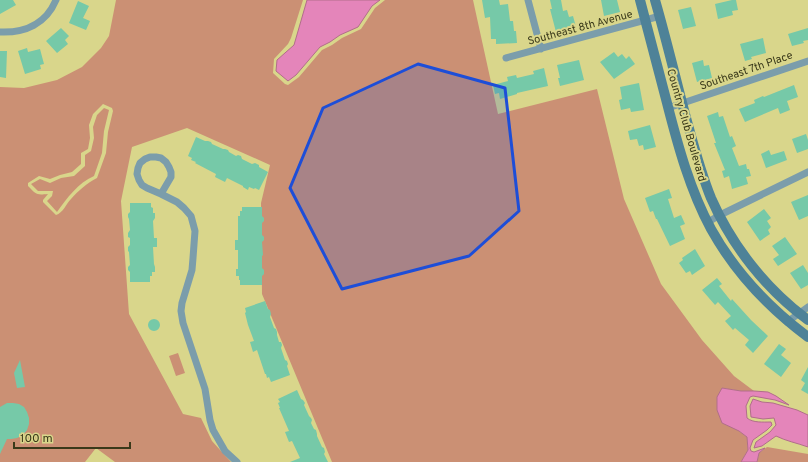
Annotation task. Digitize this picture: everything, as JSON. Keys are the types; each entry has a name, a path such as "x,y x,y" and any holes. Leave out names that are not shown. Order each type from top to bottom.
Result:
{"main road":[{"name":"Country Club Boulevard","path":"656,0 694,148 711,198 734,241 750,263 781,298 808,320"},
{"name":"Country Club Boulevard","path":"640,2 683,160 708,222 719,242 755,290 787,322 808,338"}],"street":[{"path":"0,32 20,31 40,22 48,15 56,0"},
{"path":"528,0 541,49"},
{"name":"Southeast 8th Avenue","path":"640,2 656,0"},
{"name":"Southeast 8th Avenue","path":"506,58 660,16"},
{"name":"Southeast 7th Place","path":"668,108 808,61"},
{"path":"162,194 170,177 170,167 162,158 150,157 145,159 140,163 137,174 142,185 177,202 191,216 195,231 192,270 181,310 183,323 205,389 213,430 225,451 237,462"},
{"path":"708,222 808,172"},
{"path":"787,322 808,307"}],"highlighted area":[{"path":"418,64 505,88 519,211 469,256 342,289 290,188 323,108"}],"shaded area":[{"path":"116,0 303,0 291,38 288,44 274,59 273,73 288,85 299,77 322,50 361,29 375,8 385,0 473,0 498,114 597,89 624,199 661,284 702,340 734,376 754,391 741,391 722,388 739,431 747,437 748,450 741,462 332,462 262,294 261,203 270,165 187,128 132,147 121,201 129,314 183,414 201,418 212,441 231,462 115,462 96,448 85,462 0,462 0,87 24,88 57,80 82,67 101,48 109,36","holes":["103,104 112,108 113,111 108,132 106,153 97,178 80,190 69,201 63,210 56,215 43,202 48,194 37,194 28,186 28,183 39,176 50,179 72,172 81,164 81,153 88,149 90,138 89,125 93,114"]},
{"path":"307,0 380,0 372,6 358,27 340,35 320,47 296,75 288,81 276,71 277,60 294,45"},
{"path":"104,108 109,110 104,131 102,153 94,176 78,187 57,212 47,201 52,196 53,191 38,191 31,184 40,179 50,183 61,178 74,176 85,166 85,155 91,151 94,138 93,127 97,115"},
{"path":"178,353 185,373 176,376 169,356"},
{"path":"722,388 741,391 768,392 789,405 775,400 753,396 750,397 746,406 747,418 749,420 761,422 771,422 772,425 753,440 750,448 751,451 754,452 765,448 759,453 757,462 741,462 748,450 747,437 739,431 722,423 717,410 717,397"},
{"path":"753,399 773,403 808,415 808,447 776,436 762,446 754,448 756,442 770,432 776,425 774,418 763,419 751,417 750,406"},
{"path":"767,447 808,454 808,462 757,462 759,453"}],"building":[{"path":"0,0 13,0 16,5 0,14"},
{"path":"482,0 499,0 500,5 508,4 510,21 513,21 517,43 496,44 496,39 491,39 490,17 485,18"},
{"path":"550,0 561,0 563,11 567,10 569,17 573,16 576,27 556,32 550,9 552,9"},
{"path":"601,0 617,0 620,12 604,16"},
{"path":"736,0 738,10 732,11 733,15 718,19 715,4"},
{"path":"78,1 89,6 83,18 90,21 86,30 69,23"},
{"path":"691,7 696,26 683,29 678,10"},
{"path":"61,28 69,36 65,40 68,44 57,53 46,41"},
{"path":"808,28 808,40 803,41 804,43 792,46 788,34"},
{"path":"763,38 766,53 751,57 752,59 745,61 740,44"},
{"path":"27,48 28,52 40,49 44,64 40,65 41,69 25,74 18,51"},
{"path":"0,51 7,51 6,78 0,77"},
{"path":"614,52 618,57 622,54 626,59 629,56 635,64 614,79 600,62"},
{"path":"579,60 584,80 560,86 557,65"},
{"path":"703,60 704,66 709,65 712,78 697,82 692,63"},
{"path":"544,68 548,86 517,93 500,99 499,93 495,94 493,85 508,81 507,77 516,75 517,78 534,74 533,71"},
{"path":"639,83 644,110 631,112 630,108 621,110 619,100 622,99 620,87"},
{"path":"794,85 798,97 787,101 790,110 780,114 778,108 745,122 739,109 755,103 754,100 763,96 764,97"},
{"path":"718,112 719,117 723,116 730,137 732,136 736,146 732,148 739,166 746,164 751,176 746,177 748,184 732,189 729,176 724,178 722,171 725,170 714,143 716,143 707,116"},
{"path":"650,125 656,147 644,150 643,145 639,146 637,139 630,140 628,131"},
{"path":"806,134 808,149 797,153 792,139"},
{"path":"196,137 228,150 236,156 241,156 242,159 252,164 255,163 259,165 259,167 268,172 259,190 249,187 248,190 227,178 225,182 215,177 216,174 191,160 192,158 188,156"},
{"path":"769,150 771,155 784,151 787,160 766,168 761,154"},
{"path":"669,189 672,198 668,199 674,218 681,215 685,224 680,226 685,239 670,246 653,211 650,212 645,198"},
{"path":"808,195 808,216 799,220 791,202"},
{"path":"130,203 151,203 153,213 155,213 155,218 153,221 154,238 157,238 157,247 153,247 155,272 152,272 152,276 150,276 150,282 130,282 130,272 128,270 130,265 128,247 130,245 130,238 128,237 128,233 130,230 128,214 130,212"},
{"path":"242,207 262,207 262,216 264,221 262,223 262,235 264,240 262,242 262,268 264,270 264,274 262,276 262,285 240,285 239,276 236,276 236,269 238,269 238,250 235,250 235,240 238,240 238,216 240,216"},
{"path":"764,209 771,218 767,221 771,227 768,230 770,234 760,241 747,222"},
{"path":"785,237 797,254 778,266 773,259 779,255 772,246"},
{"path":"695,249 705,266 692,275 690,271 686,273 679,263 683,260 682,258"},
{"path":"803,265 808,273 808,285 801,289 790,273"},
{"path":"717,278 722,284 719,286 731,301 732,299 768,336 753,353 745,345 749,340 735,328 733,330 725,321 731,316 718,302 715,305 702,290"},
{"path":"265,301 268,309 270,310 270,317 274,328 276,329 279,342 281,342 281,348 288,364 287,366 290,375 271,382 269,377 267,378 265,374 257,350 253,352 250,342 254,341 245,313 245,308"},
{"path":"152,319 156,319 160,325 156,331 152,331 148,327 148,323"},
{"path":"779,344 786,349 781,355 791,363 781,377 764,364"},
{"path":"20,360 25,387 17,388 14,373"},
{"path":"808,367 808,394 801,390 805,383 801,380"},
{"path":"297,390 301,399 305,403 304,405 312,420 311,423 316,430 322,447 324,448 324,454 328,462 290,462 300,458 292,441 289,442 285,432 289,431 279,408 278,403 280,402 278,399"},
{"path":"7,403 19,404 24,407 29,418 29,424 23,435 17,438 7,439 0,454 0,407"}]}
